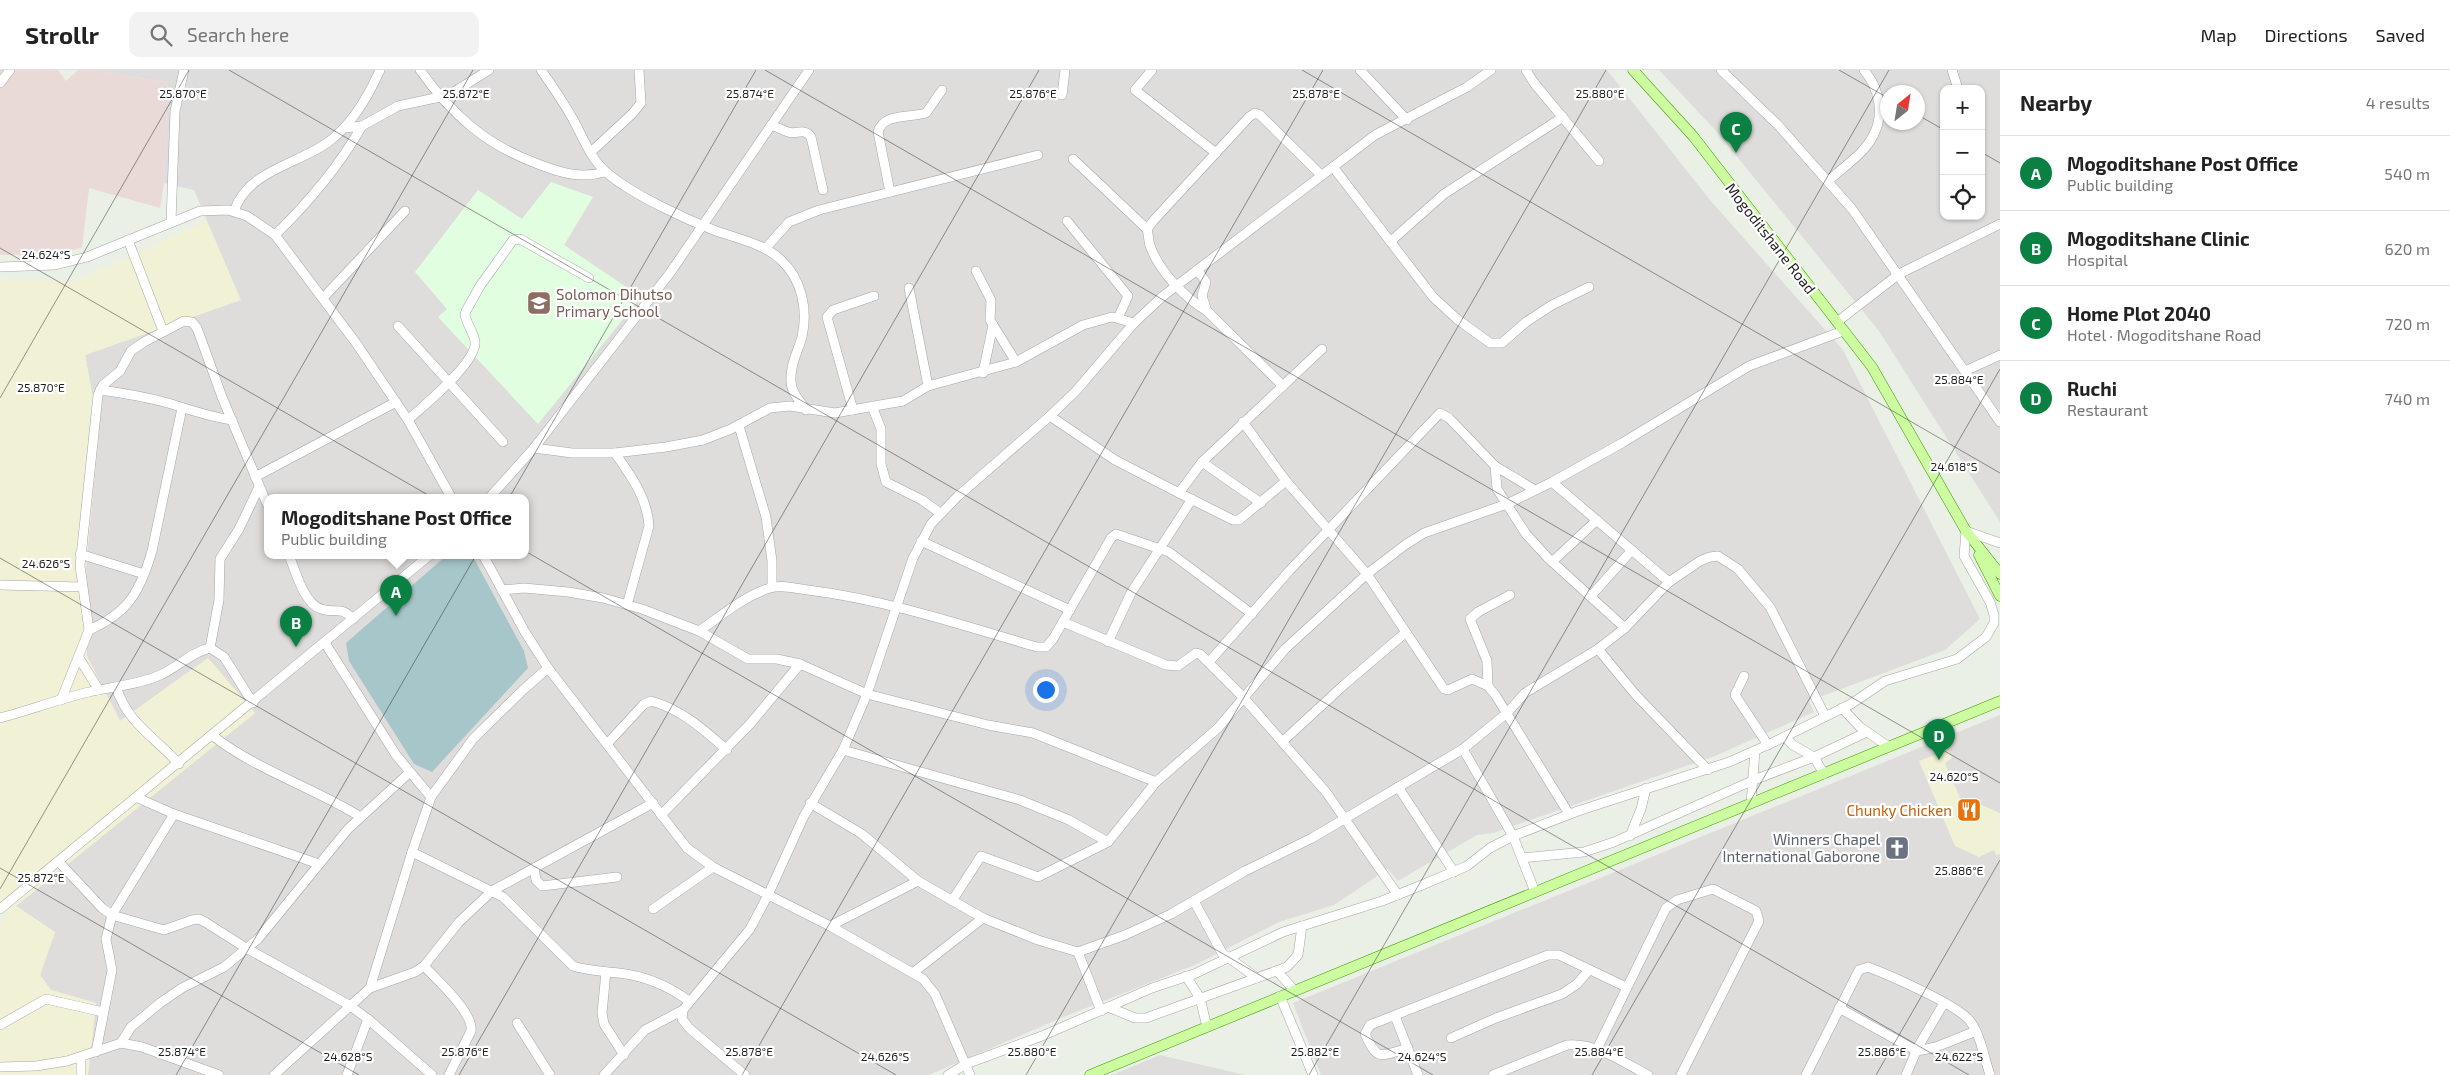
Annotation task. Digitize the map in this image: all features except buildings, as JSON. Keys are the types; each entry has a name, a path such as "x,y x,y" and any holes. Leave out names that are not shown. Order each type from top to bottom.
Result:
{"main road":[{"name":"Mogoditshane Road","path":"1634,70 1693,136 1872,367 1975,545"},
{"path":"1975,545 2000,574"},
{"path":"1975,545 2000,596"},
{"path":"1090,1075 2000,701"}],"street":[{"path":"0,83 10,70"},
{"path":"171,222 175,110 184,70"},
{"path":"234,211 238,201 252,183 314,151 345,128 380,70"},
{"path":"420,70 439,97 478,132 513,155 572,175 594,175 605,172"},
{"path":"345,128 362,126 398,106 439,97 460,89 489,70"},
{"path":"541,70 561,99 591,152 605,172 648,198 703,226 765,249 782,260 801,292 804,305 803,327 790,379 794,393 806,410"},
{"path":"591,152 632,114 641,103 639,70"},
{"path":"493,494 534,448 670,274 809,70"},
{"path":"1062,94 1065,70"},
{"path":"1152,70 1135,90 1216,152"},
{"path":"1360,70 1407,120"},
{"path":"745,1075 690,1029 682,1018 683,1010 740,941 768,895 810,803 843,750 867,694 921,541 940,513 1050,416 1076,390 1134,323 1176,286 1375,136 1467,87 1491,70"},
{"path":"1526,70 1599,161"},
{"path":"1721,70 1778,125 1852,209 1899,274 2000,422"},
{"path":"1828,181 1873,136 1878,116 1879,100 1872,80 1864,70"},
{"path":"1954,71 1957,85"},
{"path":"890,192 878,132 880,125 885,120 926,113 942,90"},
{"path":"1147,229 1216,152 1255,113 1322,175"},
{"path":"1390,241 1444,194 1563,117"},
{"path":"771,125 789,132 804,131 808,133 811,137 823,190"},
{"path":"275,235 316,194 338,165 362,126"},
{"path":"765,249 785,227 797,218 818,210 1038,155"},
{"path":"1073,158 1147,229 1150,248 1176,286 1194,303 1207,310 1283,386"},
{"path":"1333,167 1433,297 1457,319 1490,344 1502,343 1526,322 1552,305 1589,287"},
{"path":"0,267 55,265 87,257 200,211 215,209 234,211 260,224 275,235 323,298 396,402 449,494"},
{"path":"323,298 405,211"},
{"path":"1067,221 1128,296 1118,318"},
{"path":"1836,322 1899,274 2000,224"},
{"path":"408,420 449,382 474,352 475,341 465,315 466,311 480,286 513,240 520,238 589,278"},
{"path":"128,240 163,331"},
{"path":"1197,270 1206,282 1202,296 1207,310"},
{"path":"976,271 991,300 990,316 993,325 1016,362"},
{"path":"909,288 928,386"},
{"path":"853,410 827,317 832,310 874,296"},
{"path":"534,448 558,452 615,452 684,445 739,426 770,408 790,406 835,413 903,401 928,386 982,373 1016,362 1083,325 1098,320 1118,318 1134,323"},
{"path":"61,700 89,630 82,587 80,554 100,390 120,371 131,351 163,331 184,321 192,322 197,328 264,497"},
{"path":"982,373 993,325"},
{"path":"398,326 502,442"},
{"path":"952,901 981,856 1038,877 1108,842 1156,782 1218,728 1242,697 1285,649 1367,574 1424,533 1507,504 1552,482 1622,443 1749,366 1843,331"},
{"path":"1178,493 1202,462 1322,349"},
{"path":"1965,371 2000,355"},
{"path":"100,390 129,394 212,418 232,420"},
{"path":"255,477 396,402"},
{"path":"872,406 881,429 881,464 886,482 922,500 940,513"},
{"path":"89,630 118,615 133,595 144,574 152,551 182,408"},
{"path":"1209,662 1328,529 1440,413 1449,418 1495,466 1535,490"},
{"path":"1050,416 1115,460 1234,520 1244,517 1286,481"},
{"path":"1243,422 1286,481 1367,574 1444,689 1448,690 1472,680 1488,686"},
{"path":"739,426 766,517 772,562 772,587"},
{"path":"615,452 638,487 648,512 649,526 627,605"},
{"path":"1202,462 1261,503"},
{"path":"1495,466 1497,489 1526,534 1552,562 1625,628"},
{"path":"1552,482 1669,582"},
{"path":"210,648 218,600 220,559 239,529 259,486"},
{"path":"1108,642 1130,594 1192,499"},
{"path":"1552,562 1597,520"},
{"path":"948,1075 966,1064 1042,1036 1302,926 1398,895 1454,872 1473,862 1490,848 1513,836 1569,814 1646,788 1708,770 1755,751 1842,708 1885,681 1956,659 1986,636 1994,623 1990,602 1964,556 1966,531 2000,543"},
{"path":"699,631 744,601 772,587 845,595 897,606 1037,647 1046,647 1050,644 1113,535 1116,534 1161,548 1174,555 1207,578 1252,614"},
{"path":"921,541 1070,610"},
{"path":"1591,596 1632,550"},
{"path":"80,554 144,574"},
{"path":"810,803 862,834 918,881 952,901 983,918 1038,940 1078,952 1133,931 1194,902 1245,871 1312,838 1463,749 1507,714 1532,687 1562,672 1598,649 1625,628 1669,582 1700,560 1718,556 1738,569 1777,618 1825,716"},
{"path":"291,559 301,586 316,607 323,610 340,610 353,619"},
{"path":"0,909 138,798 425,559"},
{"path":"485,559 525,632 548,668 687,848 713,866 830,926 914,972 931,986 970,1075"},
{"path":"0,585 82,587"},
{"path":"502,590 524,588 568,592 627,605 699,631 748,659 777,659 800,664 867,694 988,725 1033,732 1156,782"},
{"path":"1510,595 1478,612 1470,619 1487,661 1488,686 1569,814"},
{"path":"1063,622 1108,642 1171,666 1178,666 1196,653 1200,654 1242,697 1326,792 1343,819 1398,895"},
{"path":"1282,742 1366,664 1405,633"},
{"path":"325,643 409,772 432,797"},
{"path":"0,718 61,700 99,690 116,688 160,675 201,650 210,648 224,657 253,702"},
{"path":"1598,649 1641,701 1708,770"},
{"path":"78,658 99,690"},
{"path":"661,815 727,750 786,683 800,664"},
{"path":"370,988 412,852 432,797 473,739 548,668"},
{"path":"1744,676 1735,695 1768,745"},
{"path":"116,688 130,717 179,764"},
{"path":"607,744 644,704 651,701 675,710 727,750"},
{"path":"1842,708 1853,721 1889,747"},
{"path":"1522,858 1584,852 1630,836 1754,780 1814,757 1867,732"},
{"path":"213,736 239,755 332,799 359,816"},
{"path":"1785,737 1793,745 1814,757 1824,774"},
{"path":"1463,749 1513,836 1535,892"},
{"path":"843,750 1020,800 1069,820 1108,842"},
{"path":"1751,803 1755,751"},
{"path":"121,1043 131,1027 171,994 214,973 268,928 359,816 409,772"},
{"path":"1398,786 1454,872"},
{"path":"1630,836 1641,809 1646,788"},
{"path":"138,798 174,814 319,864"},
{"path":"274,1075 349,1005 370,988 415,972 424,966 459,922 492,891 653,803"},
{"path":"96,1052 112,970 106,939 112,915 174,814"},
{"path":"412,852 492,891 515,908 573,966 583,970 656,980 689,1001"},
{"path":"59,862 102,908 112,915 164,930 199,920 349,1005 368,1018 432,1075"},
{"path":"653,909 713,866"},
{"path":"534,868 536,880 542,886 617,877"},
{"path":"830,926 918,881"},
{"path":"1597,1049 1666,908 1670,903 1713,889 1756,911 1759,921 1681,1075"},
{"path":"1194,902 1217,945 1227,958 1257,978"},
{"path":"914,972 983,918"},
{"path":"1105,1009 1141,1018 1287,967 1298,955 1302,938 1302,926"},
{"path":"1078,952 1105,1009"},
{"path":"1408,1048 1384,1055 1378,1054 1374,1052 1365,1034 1370,1025 1548,955 1559,955 1626,987"},
{"path":"424,966 462,1008 472,1025 471,1032 449,1075"},
{"path":"1806,1075 1859,970 1863,968 1874,970 1944,1002 1964,1014 1976,1030 1990,1075"},
{"path":"1451,1038 1496,1018 1562,994 1577,984 1589,970"},
{"path":"1277,971 1294,990"},
{"path":"606,972 602,1013 604,1024 624,1055"},
{"path":"1186,976 1200,998 1206,1027"},
{"path":"1280,996 1313,1075"},
{"path":"0,1025 46,999 103,1012"},
{"path":"1906,1075 1944,1002"},
{"path":"1839,1008 1917,1051 1936,1047 1976,1030"},
{"path":"604,1075 645,1030 683,1010"},
{"path":"1395,1016 1418,1075"},
{"path":"347,1075 368,1018"},
{"path":"517,1023 550,1075"},
{"path":"0,1067 36,1066 81,1058 121,1043 142,1047 219,1075"},
{"path":"1493,1075 1567,1045 1584,1045 1597,1049 1648,1075"},
{"path":"81,1058 81,1075"},
{"path":"1624,1075 1628,1065"}],"shaded area":[{"path":"0,70 58,70 66,81 78,70 95,70 168,83 164,183 160,208 89,188 82,248 50,254 0,255"},
{"path":"95,70 1607,70 1710,200 1843,350 1980,619 1945,650 1809,701 1814,712 1715,756 1493,833 1477,835 1398,881 1388,869 1334,905 1279,922 1197,964 1061,1018 929,1075 88,1075 96,1003 51,990 40,975 55,932 16,906 255,713 208,658 120,721 87,656 86,566 99,431 85,355 240,300 194,190 164,183 168,83"},
{"path":"1659,70 2000,70 2000,522 1879,331 1717,132"},
{"name":"Solomon Dihutso Primary School","path":"551,182 593,197 564,245 641,297 538,424 438,317 447,309 415,272 478,190 522,219"},
{"path":"207,221 241,300 85,355 99,431 86,566 87,656 120,721 208,658 255,713 16,906 55,932 40,975 51,990 96,1003 88,1075 0,1075 0,924 7,916 0,908 0,278 73,282"},
{"path":"442,559 474,559 524,651 528,668 432,772 414,764 349,661 346,643"},
{"path":"2000,715 2000,1075 1321,1075 1293,1003"},
{"path":"1948,750 1952,758 1945,763 1964,807 1968,799 2000,813 2000,854 1996,855 1994,850 1979,857 1955,846 1919,761"},
{"path":"1160,1055 1245,1075 1112,1075"}],"place":[{"name":"Home Plot 2040","path":"1736,153"},
{"name":"Solomon Dihutso Primary School","path":"539,303"},
{"name":"Mogoditshane Post Office","path":"396,616"},
{"name":"Mogoditshane Clinic","path":"296,647"},
{"name":"Ruchi","path":"1939,760"},
{"name":"Chunky Chicken","path":"1969,810"},
{"name":"Winners Chapel International Gaborone","path":"1897,848"}]}
